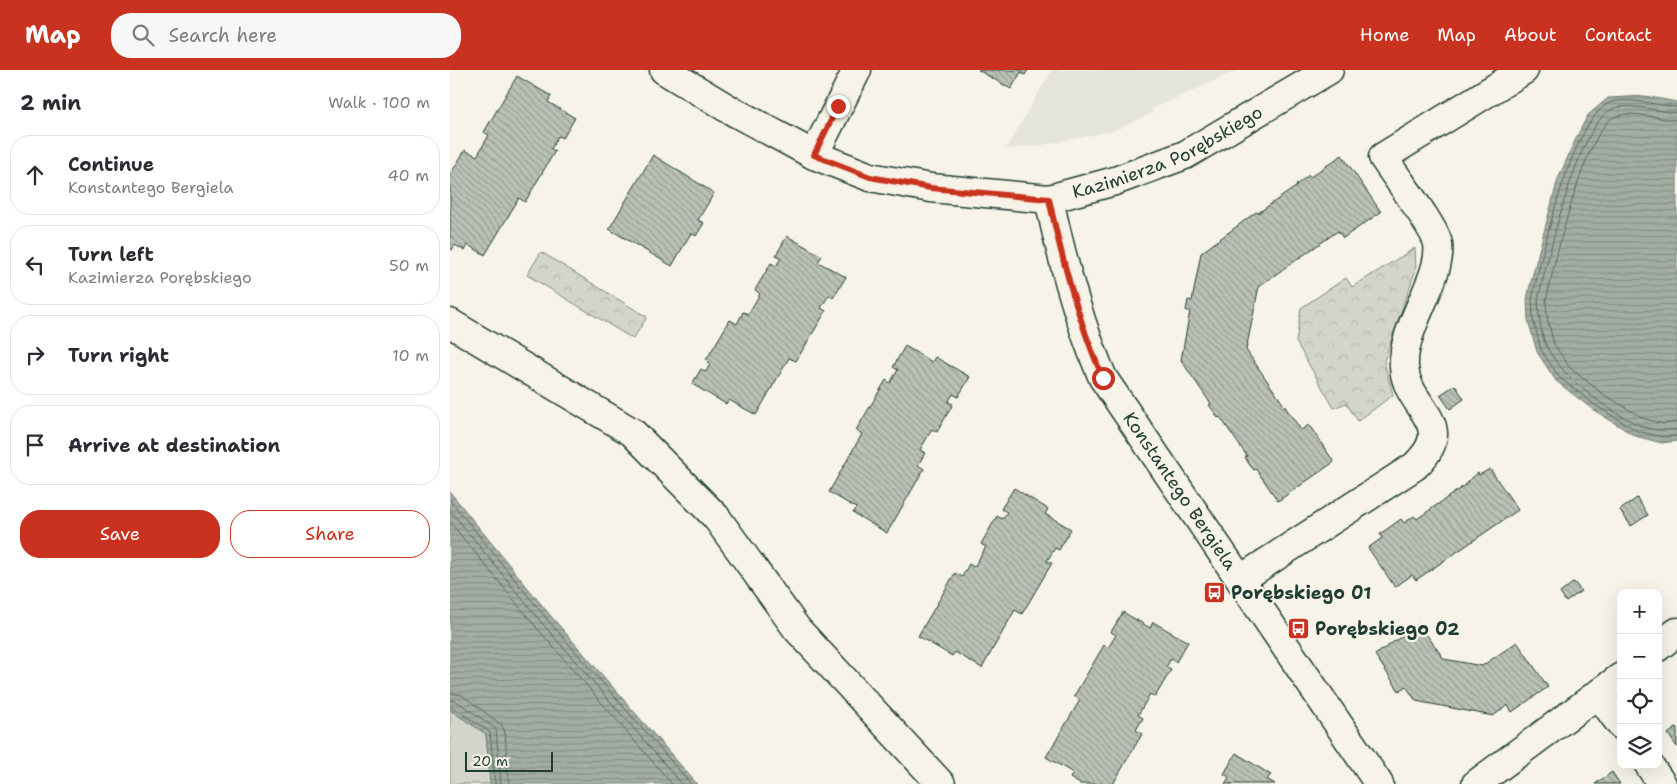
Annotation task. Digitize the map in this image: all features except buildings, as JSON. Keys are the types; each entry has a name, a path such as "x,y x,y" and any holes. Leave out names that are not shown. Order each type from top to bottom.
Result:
{"street":[{"name":"Kazimierza Porębskiego","path":"664,70 727,108 814,155 878,179 931,188 1049,199 1115,181 1185,155 1328,70"},
{"path":"814,155 857,70"},
{"path":"1241,579 1415,466 1427,454 1434,439 1433,425 1407,380 1404,368 1404,349 1437,259 1438,243 1430,226 1383,157 1524,70"},
{"name":"Konstantego Bergiela","path":"1049,199 1058,242 1085,338 1103,378 1379,784"},
{"path":"450,323 632,432 716,517 798,629 941,784"},
{"path":"1662,644 1677,632"},
{"path":"1476,784 1619,679"},
{"path":"1599,695 1620,724"},
{"path":"1652,769 1662,784"}],"shaded area":[{"path":"1052,70 1238,70 1152,109 1153,113 1113,131 1037,146 1006,149"}],"green space":[{"path":"1415,248 1416,269 1384,361 1393,395 1358,421 1346,403 1334,408 1296,342 1301,308 1346,278 1352,287"},
{"path":"541,252 647,317 633,339 527,275"},
{"path":"450,710 486,734 490,784 450,784"}],"water":[{"path":"1645,96 1677,102 1677,441 1662,443 1635,436 1592,409 1556,381 1537,352 1528,320 1527,299 1558,179 1577,136 1588,115 1608,98"},
{"path":"450,492 550,615 697,784 490,784 486,734 450,710"}],"place":[{"name":"Porębskiego 01","path":"1215,593"},
{"name":"Porębskiego 02","path":"1299,629"}],"route":[{"path":"838,106 814,155 870,177 931,188 1049,199 1058,242 1085,338 1103,378"}]}
